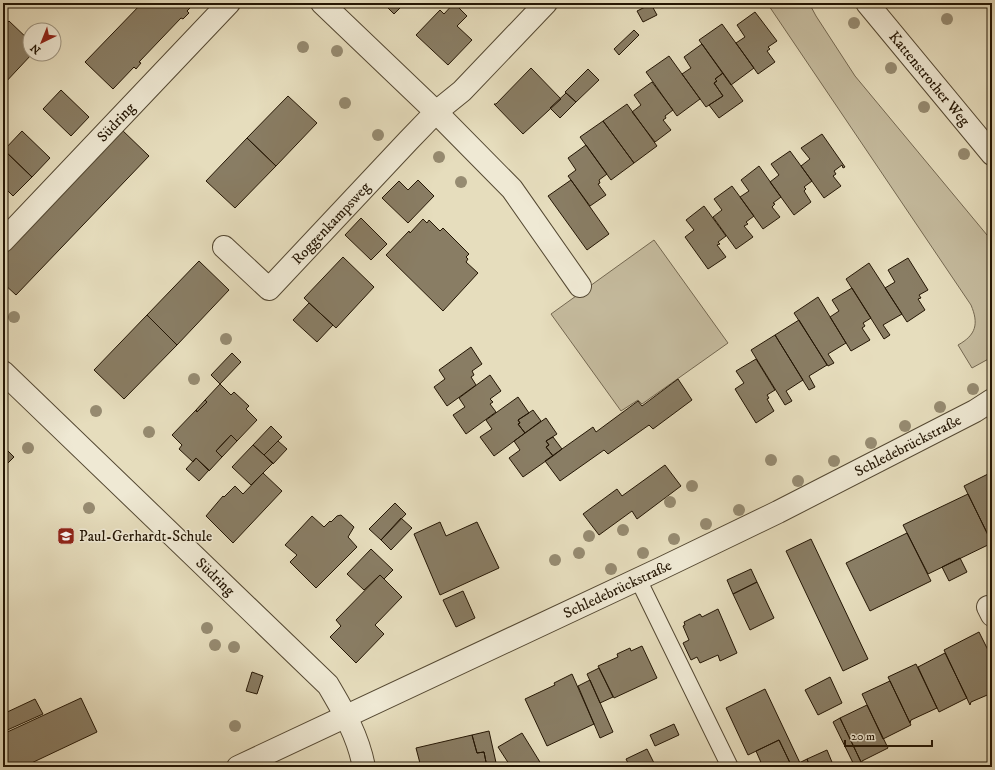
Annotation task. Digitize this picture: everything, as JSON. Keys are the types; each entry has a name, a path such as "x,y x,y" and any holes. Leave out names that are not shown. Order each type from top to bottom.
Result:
{"street":[{"name":"Südring","path":"3,241 229,3"},
{"path":"322,3 436,112 512,189 580,286"},
{"name":"Roggenkampsweg","path":"224,247 269,289 436,112 462,91 546,3"},
{"name":"Kattenstrother Weg","path":"867,3 992,154"},
{"name":"Südring","path":"3,372 328,685 346,715 360,745 364,767"},
{"name":"Schledebrückstraße","path":"238,767 778,512 975,411 992,400"}],"lane":[{"path":"638,579 730,767"}],"shaded area":[{"path":"767,3 809,3 855,76 992,241 992,357 972,368 958,345 969,337 974,328 975,318 971,305"},
{"path":"654,240 728,343 642,404 638,400 621,411 551,314"}],"building":[{"path":"142,3 195,3 187,11 189,13 183,19 181,18 139,62 141,63 136,69 134,67 113,89 85,62"},
{"path":"383,3 405,3 394,14"},
{"path":"454,3 467,16 457,26 472,40 448,65 416,35 440,10 444,14"},
{"path":"651,4 657,15 643,22 637,11"},
{"path":"755,12 777,41 768,47 770,49 767,51 775,62 758,74 736,43 745,37 737,25"},
{"path":"9,21 22,33 22,62 25,62 3,85 3,27"},
{"path":"722,24 754,68 731,85 699,40"},
{"path":"634,30 639,35 619,55 614,49"},
{"path":"702,44 723,73 715,79 717,81 714,83 723,96 706,107 682,74 691,68 684,57"},
{"path":"669,56 700,99 677,116 646,72"},
{"path":"531,68 561,99 523,134 494,104 496,104"},
{"path":"588,69 599,80 576,102 565,92"},
{"path":"723,73 743,101 719,118 709,105 723,96 714,83 717,81 715,79"},
{"path":"652,82 673,110 665,116 666,118 663,120 671,130 655,142 632,112 641,105 634,95"},
{"path":"61,90 89,117 71,136 43,109"},
{"path":"566,93 576,102 560,118 550,108"},
{"path":"288,96 317,123 276,166 247,138"},
{"path":"627,104 657,146 634,163 603,121"},
{"path":"603,121 634,163 611,180 580,137"},
{"path":"121,129 149,156 16,295 3,283 3,251"},
{"path":"22,131 50,158 32,177 4,150"},
{"path":"822,134 845,167 843,168 842,165 834,171 836,174 833,176 841,186 824,198 801,166 810,159 801,148"},
{"path":"247,138 276,166 235,208 206,181"},
{"path":"586,145 607,174 599,180 600,183 598,184 606,195 590,206 568,176 576,170 568,158"},
{"path":"4,150 32,177 13,196 3,186"},
{"path":"790,151 812,181 804,187 806,189 804,191 811,202 794,215 770,182 779,175 771,164"},
{"path":"759,166 781,197 773,203 775,204 772,207 780,217 763,229 740,197 749,191 741,180"},
{"path":"418,180 434,196 408,223 382,198 399,181 408,190"},
{"path":"571,180 609,234 587,250 548,196"},
{"path":"732,186 754,216 746,222 748,224 744,226 753,237 736,249 713,217 722,210 714,199"},
{"path":"704,206 726,236 718,242 720,244 717,245 726,257 708,269 685,237 694,230 686,220"},
{"path":"361,218 387,244 371,260 345,235"},
{"path":"423,219 427,223 429,220 440,231 443,228 469,254 466,257 468,259 466,262 478,273 443,311 386,255"},
{"path":"343,257 374,287 336,328 304,298"},
{"path":"908,258 928,290 919,295 921,298 918,299 925,310 907,322 885,288 895,282 888,270"},
{"path":"199,261 229,290 177,345 147,315"},
{"path":"869,263 902,314 883,325 890,335 884,339 846,279"},
{"path":"852,288 871,318 863,323 865,326 862,328 870,340 851,351 830,317 839,311 832,300"},
{"path":"818,297 846,343 828,354 834,363 828,366 794,313"},
{"path":"309,303 333,325 317,342 293,320"},
{"path":"147,315 177,345 124,399 94,370"},
{"path":"799,320 827,365 809,376 815,387 809,390 775,335"},
{"path":"775,335 803,380 786,391 792,401 785,405 751,350"},
{"path":"471,347 482,364 472,371 474,375 471,377 476,385 447,406 434,387 445,379 439,370"},
{"path":"232,353 241,362 220,384 211,375"},
{"path":"756,359 775,390 767,395 769,398 767,399 774,411 756,423 735,389 744,383 736,371"},
{"path":"490,375 501,391 490,399 493,402 490,404 496,412 466,434 453,415 465,407 459,398"},
{"path":"678,379 692,400 653,429 649,425 608,454 604,450 560,481 545,461 593,427 596,432 638,401 642,406"},
{"path":"220,384 231,395 234,392 249,406 246,409 257,420 237,441 231,435 216,451 222,457 209,471 196,458 193,462 179,449 182,445 172,435 196,410 197,412 207,402 205,400"},
{"path":"518,397 529,413 518,420 520,423 518,424 525,433 494,456 480,437 492,429 486,420"},
{"path":"205,400 207,402 197,412 196,410"},
{"path":"533,410 541,421 525,433 518,424 520,423 518,420"},
{"path":"546,418 557,434 546,441 549,445 546,447 553,456 523,477 509,458 520,450 514,441"},
{"path":"271,426 282,437 264,455 253,445"},
{"path":"231,435 237,441 222,457 216,451"},
{"path":"553,437 562,449 553,456 546,447 549,445 546,441"},
{"path":"278,441 287,449 273,464 264,455"},
{"path":"253,445 273,463 251,485 232,467"},
{"path":"3,446 14,457 3,468"},
{"path":"196,458 209,470 199,481 186,469"},
{"path":"665,465 681,486 637,519 632,511 599,535 583,514 617,489 622,496"},
{"path":"992,472 992,534 988,535 964,486"},
{"path":"263,473 282,491 233,543 206,516 223,496 224,497 235,486 243,494"},
{"path":"968,494 992,543 928,574 903,525"},
{"path":"395,503 406,514 381,540 369,529"},
{"path":"341,515 354,527 348,537 357,547 316,588 290,562 297,555 285,545 312,516 324,527 337,516"},
{"path":"401,518 412,528 391,550 381,540"},
{"path":"440,522 446,536 477,522 499,568 440,595 414,534"},
{"path":"907,533 931,581 870,611 846,563"},
{"path":"811,539 868,659 843,671 786,551"},
{"path":"371,549 393,570 384,579 380,575 364,590 347,574"},
{"path":"960,558 967,572 949,581 942,567"},
{"path":"751,569 757,582 733,594 727,580"},
{"path":"380,575 402,597 375,625 384,634 356,663 330,637 341,626 336,620"},
{"path":"757,582 774,618 750,630 733,594"},
{"path":"463,591 475,618 456,627 443,600"},
{"path":"718,609 737,653 720,661 718,655 700,663 697,657 691,660 683,643 689,640 683,626 685,625 684,622 700,614 702,617"},
{"path":"979,632 992,658 992,693 971,702 970,705 944,650"},
{"path":"642,646 657,678 614,698 598,666 618,657 617,654 630,648 631,651"},
{"path":"945,653 967,698 939,712 918,667"},
{"path":"916,664 937,708 911,720 910,723 888,677"},
{"path":"599,668 613,697 600,703 587,674"},
{"path":"252,672 263,676 257,694 246,691"},
{"path":"572,674 594,724 547,746 525,699 555,685 554,683"},
{"path":"830,677 842,703 818,715 805,690"},
{"path":"590,680 613,732 600,738 578,686"},
{"path":"890,681 911,725 883,739 862,694"},
{"path":"765,689 800,763 792,767 779,740 748,755 726,708"},
{"path":"81,698 97,732 23,767 3,767 3,734"},
{"path":"35,699 43,714 3,732 3,714"},
{"path":"867,705 888,748 862,761 862,764 840,718"},
{"path":"840,718 862,764 855,767 833,722"},
{"path":"674,724 679,735 655,746 650,735"},
{"path":"489,731 497,767 487,767 484,752 477,753 472,735"},
{"path":"522,733 543,767 511,767 498,747"},
{"path":"472,735 477,753 484,752 487,767 421,767 416,748"},
{"path":"779,740 792,767 763,767 756,751"},
{"path":"647,749 656,767 630,767 626,759"},
{"path":"827,750 834,767 810,767 807,759"},
{"path":"807,759 810,767 796,767 795,765"},
{"path":"695,764 697,767 688,767"}],"place":[{"name":"Paul-Gerhardt-Schule","path":"66,536"}]}
